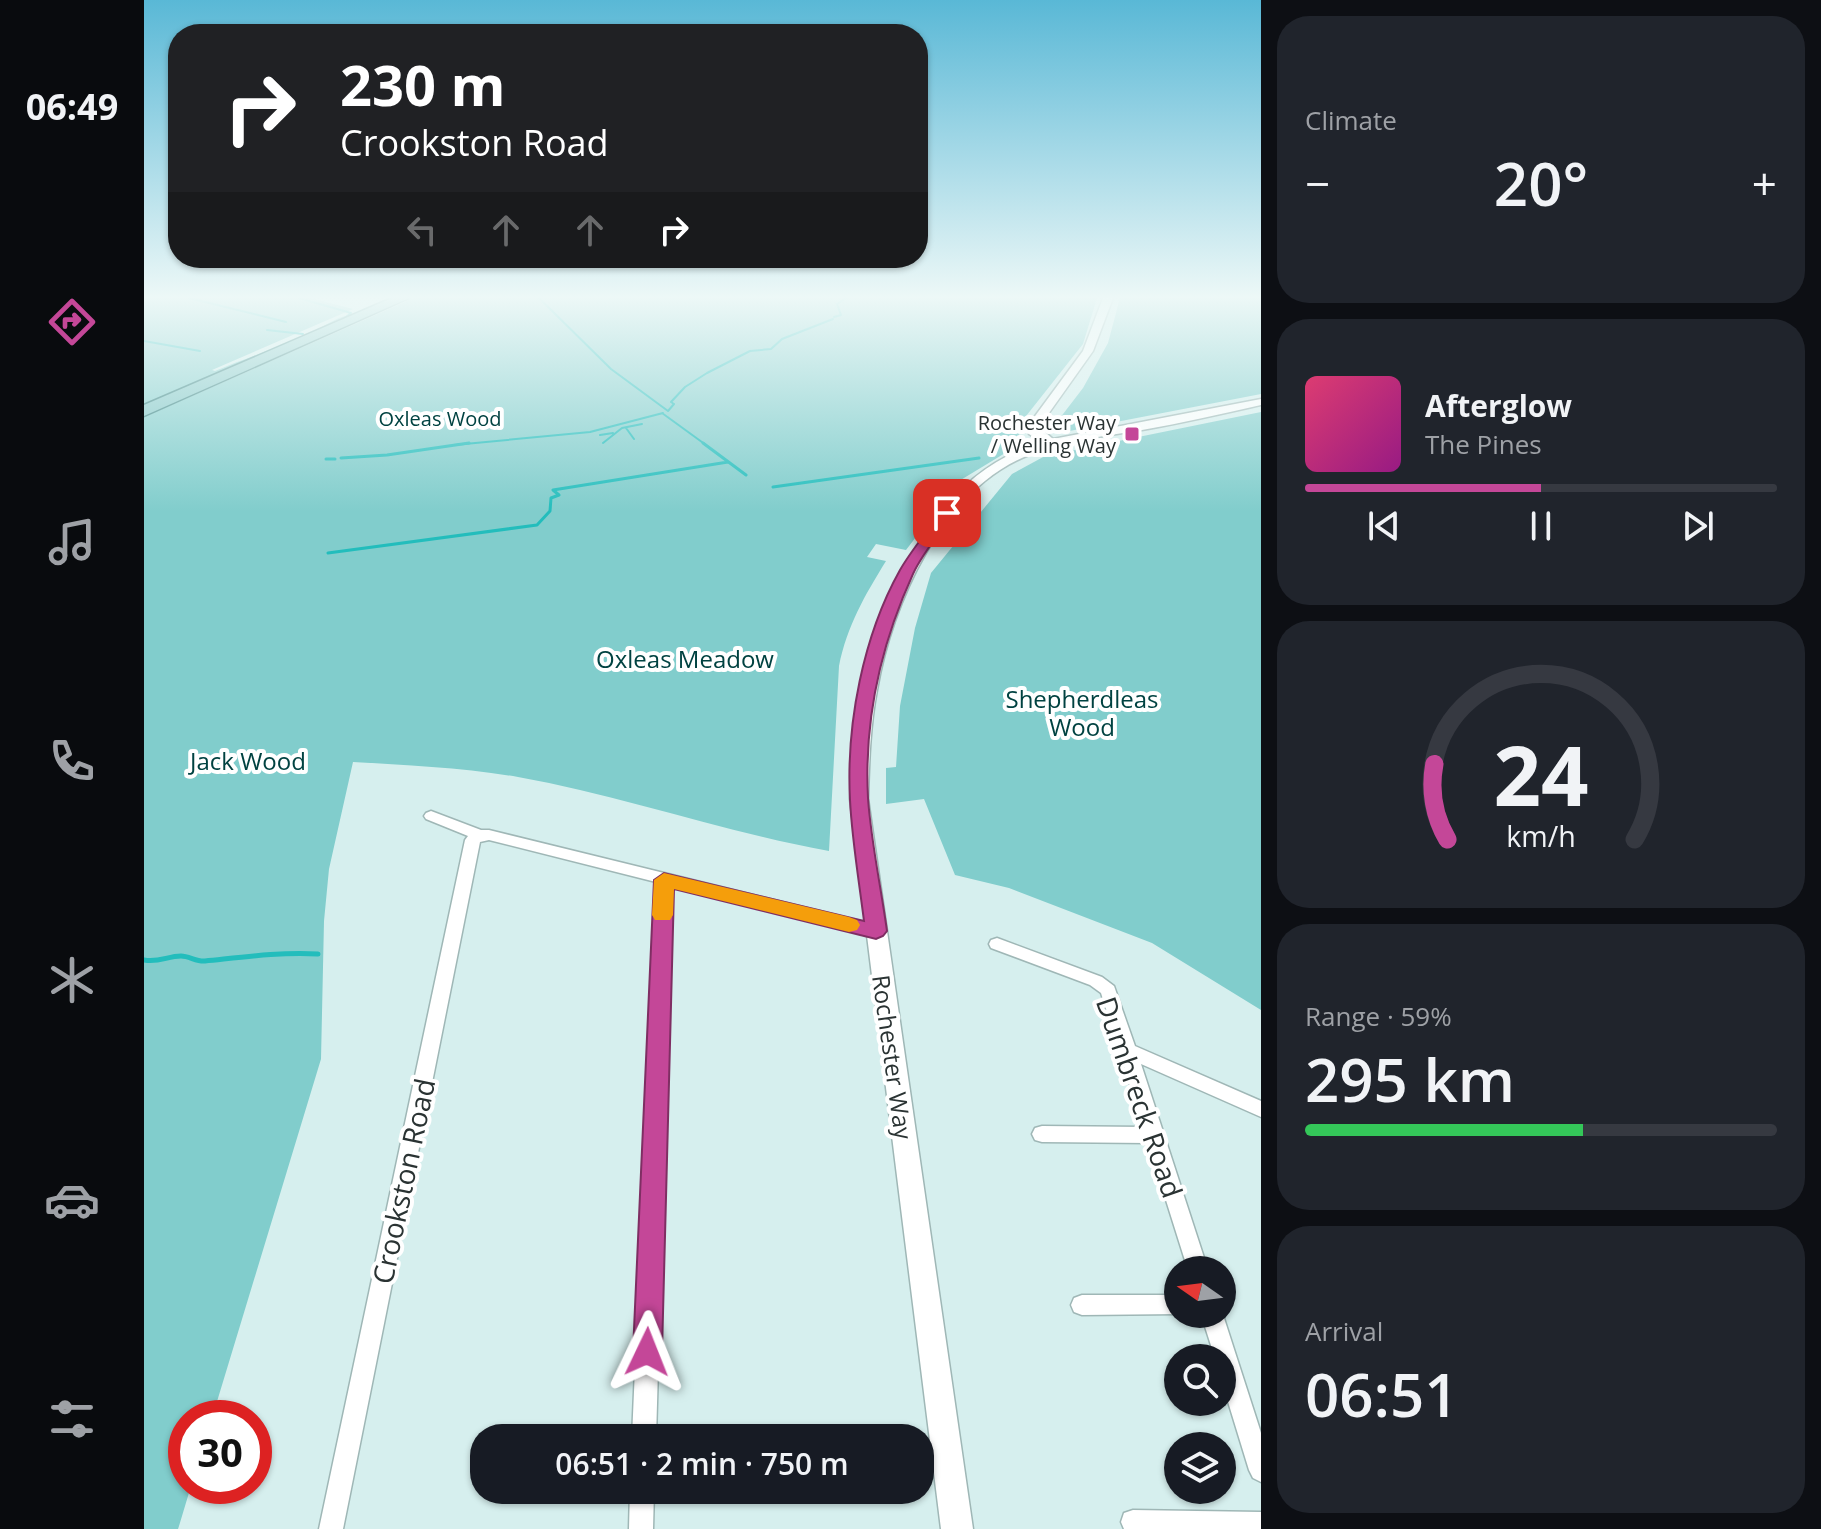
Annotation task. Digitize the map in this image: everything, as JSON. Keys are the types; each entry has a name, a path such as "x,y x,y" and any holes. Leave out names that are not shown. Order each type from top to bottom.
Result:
{"main road":[{"path":"144,411 239,369"}],"street":[{"path":"1050,443 1033,431 1033,427 1077,369"},
{"name":"Rochester Way","path":"957,1529 859,799 860,744 878,643 907,571 959,499 993,467 1050,443 1261,402"},
{"path":"431,816 479,835 876,931"},
{"name":"Crookston Road","path":"331,1529 473,840 479,835"},
{"path":"645,1424 664,880"},
{"name":"Dumbreck Road","path":"997,944 1103,985 1108,990 1193,1256"},
{"path":"1127,1050 1261,1109"},
{"path":"1042,1134 1154,1135"},
{"path":"1082,1305 1164,1305"},
{"path":"1216,1328 1261,1470"},
{"path":"641,1529 642,1504"},
{"path":"1133,1522 1261,1524"}],"green space":[{"path":"144,369 230,369 144,407"},
{"path":"252,369 1063,369 1015,430 1025,441 959,481 906,550 876,544 867,557 886,561 858,611 839,666 829,851 518,777 457,769 353,762 329,869 324,921 321,1059 217,1400 168,1400 168,1504 186,1504 178,1529 144,1529 144,417"},
{"path":"1093,369 1261,369 1261,394 1059,433 1050,431"},
{"name":"Shepherdleas Wood","path":"1261,412 1261,1010 1152,943 1009,888 955,875 924,799 886,804 886,768 896,767 900,706 915,628 931,573 1012,474 1045,456"}],"waterway":[{"path":"611,369 668,411 674,404 671,402 685,387 714,369"},
{"path":"458,445 590,432 662,413"},
{"path":"662,413 706,445"},
{"path":"603,443 622,428 642,424"},
{"path":"626,428 634,439"},
{"path":"600,435 613,433"},
{"path":"458,445 469,443"},
{"path":"703,443 746,475"},
{"path":"341,458 458,445"},
{"path":"773,487 979,458"},
{"path":"326,459 335,459"},
{"path":"328,553 537,525 550,511 551,498 559,495 553,490 728,462"},
{"path":"144,960 181,956 205,961 275,954 318,954"}],"slow traffic":[{"path":"663,915 664,880 849,925"}],"place":[{"name":"Rochester Way / Welling Way","path":"1132,434"}],"route":[{"path":"647,1352 664,880 876,931 859,799 860,744 868,683 878,643 907,571 947,513"}],"park label":[{"name":"Oxleas Wood","path":"440,418"},
{"name":"Oxleas Meadow","path":"685,658"},
{"name":"Jack Wood","path":"248,760"}]}
